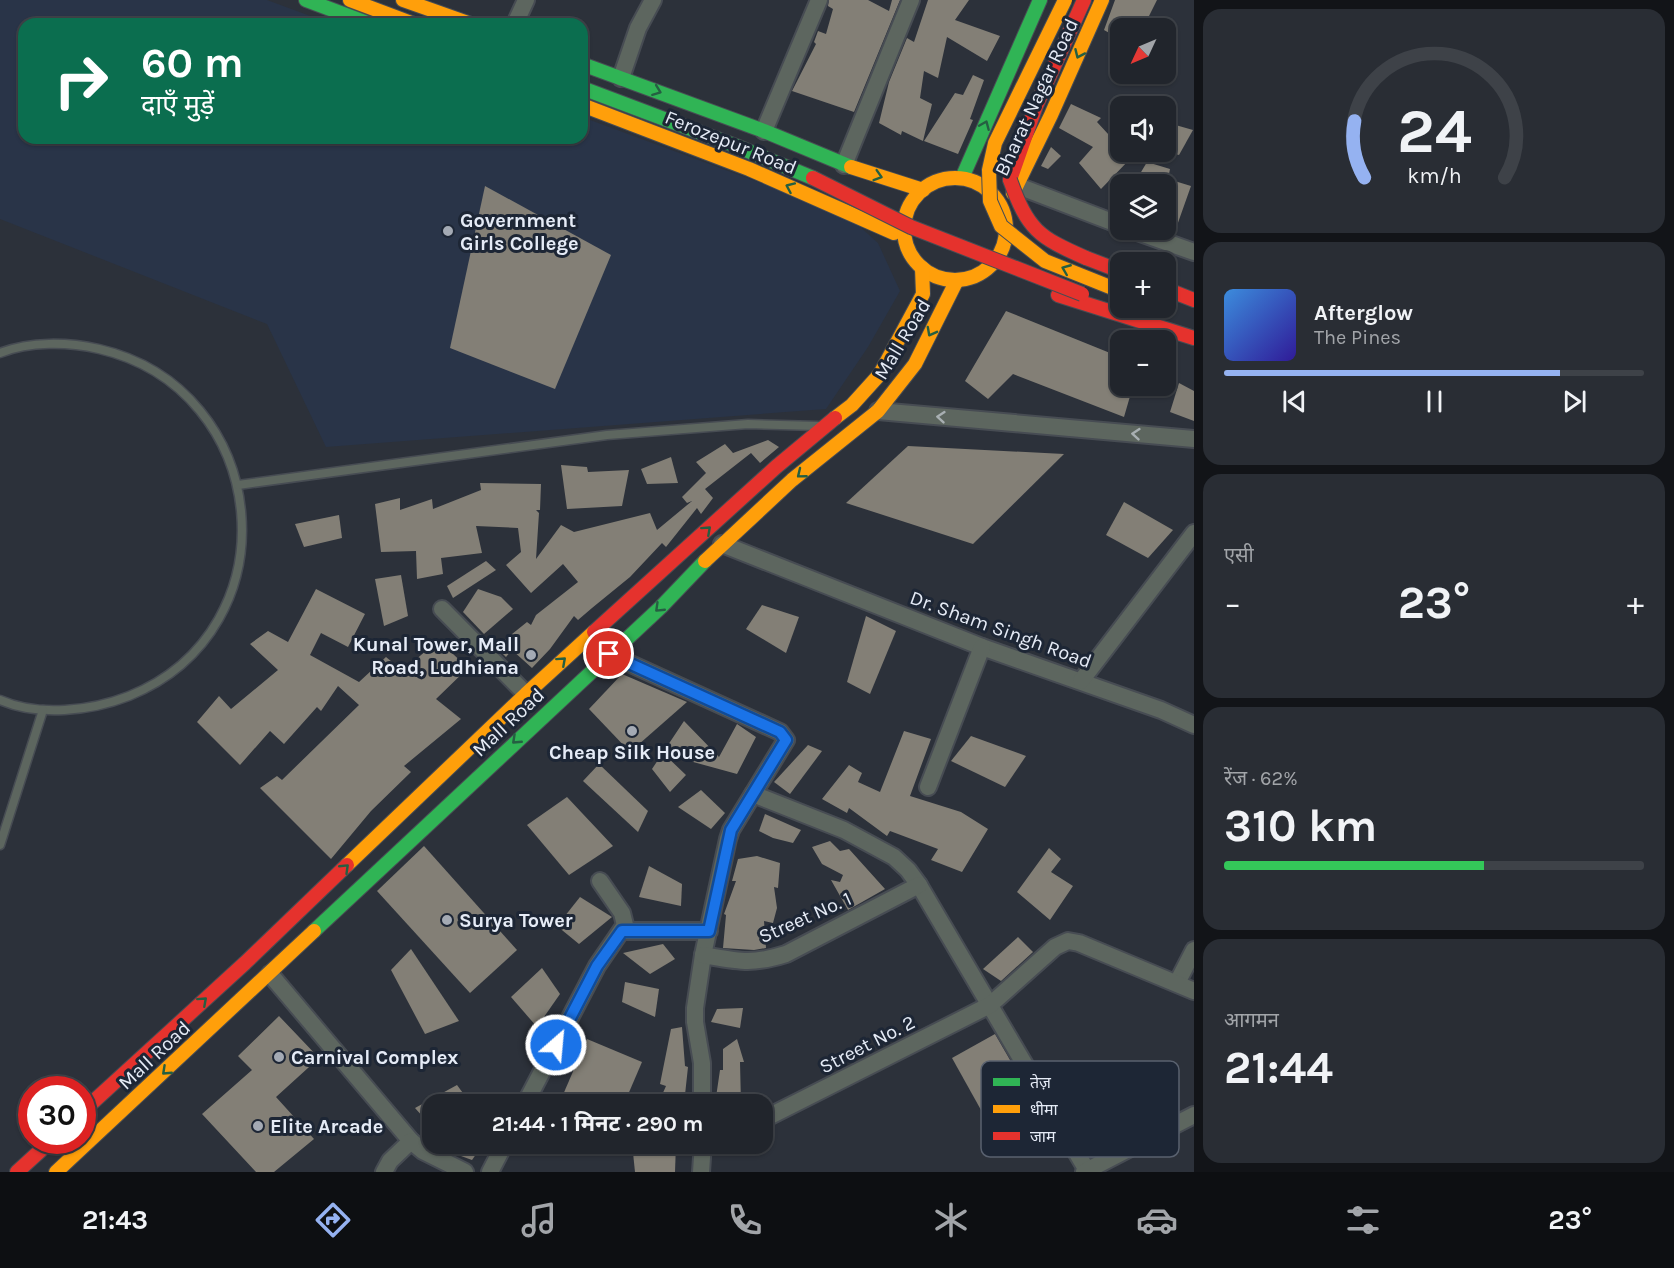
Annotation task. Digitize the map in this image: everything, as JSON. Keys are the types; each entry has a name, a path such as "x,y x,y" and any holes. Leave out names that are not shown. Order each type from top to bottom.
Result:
{"main road":[{"path":"306,0 354,18"},
{"path":"350,0 398,18"},
{"path":"403,0 421,3 457,18"},
{"name":"Bharat Nagar Road","path":"962,178 1040,0"},
{"path":"1065,0 995,143 989,170 999,209 996,219 1001,226 1045,261 1110,287"},
{"path":"1084,0 1036,106 1011,173 1022,211 1036,234 1053,244 1110,267"},
{"name":"Bharat Nagar Road","path":"999,209 1014,183 1102,0"},
{"path":"588,66 764,131 839,163 923,190"},
{"name":"Ferozepur Road","path":"588,90 736,146 813,178 951,245 1101,301 1110,301"},
{"name":"Ferozepur Road","path":"588,107 677,140 905,237"},
{"path":"816,199 839,163"},
{"path":"994,275 1005,242 1006,225 992,194 978,184 962,178 945,179 929,185 916,196 907,211 904,228 913,257 922,268 937,277 957,280 994,275 1194,338"},
{"path":"999,209 1110,257"},
{"name":"Mall Road","path":"96,1099 245,963 526,694 776,467 852,405 880,374 922,294 922,268"},
{"name":"Mall Road","path":"56,1172 661,607 722,544 792,480 878,411 915,364 957,280"},
{"path":"1176,283 1194,289"},
{"path":"1176,293 1194,300"},
{"path":"17,1172 37,1154"}],"street":[{"path":"518,18 526,0"},
{"path":"621,78 638,28 653,0"},
{"path":"764,131 819,0"},
{"path":"839,163 911,0"},
{"path":"1014,183 1110,221"},
{"path":"1160,240 1194,252"},
{"path":"878,411 1194,439"},
{"path":"1081,681 1194,533"},
{"name":"Dr. Sham Singh Road","path":"722,544 982,647 1161,710 1194,725"},
{"path":"442,609 526,694"},
{"path":"928,787 982,647"},
{"path":"609,654 784,736 786,740 731,830 728,839 703,955 695,1008 695,1022 701,1047 702,1094"},
{"path":"753,794 844,830 894,857 908,870 920,885 1022,1061"},
{"path":"530,1094 597,966 622,931 625,921 600,881"},
{"name":"Street No. 1","path":"703,955 748,962 786,954 920,885"},
{"path":"622,931 709,931"},
{"name":"Street No. 2","path":"773,1114 990,1005 1055,946 1068,941 1079,943 1177,983"},
{"path":"1194,950 1177,983 1194,991"},
{"path":"270,974 411,1141 423,1151 465,1172"},
{"path":"1179,1123 1194,1115"},
{"path":"384,1172 390,1161 411,1141"},
{"path":"490,1172 499,1154"},
{"path":"701,1172 705,1154"},
{"path":"1078,1157 1086,1171 1113,1157"}],"lane":[{"path":"0,353 42,344 81,345 118,353 152,369 182,391 207,418 226,450 238,485 243,520 241,554 233,588 218,620 198,648 173,672 144,690 112,703 77,710 43,710 0,700"},
{"path":"238,485 607,435 748,424 828,426"},
{"path":"0,845 43,710"}],"shaded area":[{"name":"Government Girls College","path":"0,0 267,0 316,18 18,18 18,144 588,144 588,119 847,215 878,243 900,291 868,347 826,409 326,447 267,324 0,219"}],"building":[{"path":"829,0 868,0 889,11 892,0 900,0 854,112 792,91 816,44 814,42 818,31 826,34 833,9 828,6"},
{"path":"928,0 969,0 955,20 1000,36 987,61 947,37 938,78 924,71 920,98 932,104 923,141 902,131 901,135 879,123 889,82 907,38 914,42"},
{"path":"1115,0 1157,0 1148,18 1110,18 1110,33 1104,30"},
{"path":"973,75 984,80 970,119 973,120 958,154 924,141 955,93 963,95"},
{"path":"1071,104 1101,118 1097,122 1110,136 1110,162 1127,162 1116,174 1110,174 1110,180 1101,189 1079,163 1093,147 1059,128"},
{"path":"1176,125 1193,130 1179,155 1176,154"},
{"path":"1051,147 1061,156 1048,169 1041,166"},
{"path":"1147,162 1170,169 1169,174 1140,174"},
{"path":"1176,181 1191,186 1176,228"},
{"path":"485,186 611,255 555,389 450,348"},
{"path":"1006,311 1110,353 1110,396 1130,396 1124,417 1013,374 988,399 965,381"},
{"path":"1179,383 1194,391 1194,421 1170,412"},
{"path":"768,440 779,447 760,463 751,453 705,489 713,498 701,514 697,508 666,547 662,543 630,577 578,620 574,616 550,649 532,668 512,650 506,657 496,647 527,622 531,625 536,615 578,582 563,564 531,593 506,565 521,552 518,528 476,526 482,553 441,558 443,574 417,579 416,551 381,552 375,504 400,498 400,510 432,499 433,509 481,490 480,483 541,484 540,510 536,510 539,513 536,559 561,525 574,532 650,513 657,530 692,501 687,503 682,497 706,473 696,462 725,444 733,453"},
{"path":"908,446 1064,454 973,544 846,503"},
{"path":"671,457 678,483 647,484 641,469"},
{"path":"561,465 587,467 588,472 629,470 622,506 567,509"},
{"path":"1124,502 1173,530 1148,558 1106,535"},
{"path":"339,515 342,538 304,547 295,524"},
{"path":"486,561 496,570 453,598 447,586"},
{"path":"401,575 408,616 384,626 375,579"},
{"path":"316,589 365,614 348,647 321,633 310,655 359,682 386,657 403,671 438,640 468,668 436,699 461,719 404,766 411,772 371,811 331,859 260,788 277,776 282,780 359,705 338,686 321,711 317,707 284,744 270,731 240,765 197,722 219,696 231,709 278,670 250,644 268,631 288,642"},
{"path":"478,589 501,597 513,609 484,634 463,612"},
{"path":"762,605 799,617 786,653 746,629"},
{"path":"866,616 896,631 870,694 847,682"},
{"name":"Cheap Silk House","path":"622,674 687,702 630,752 589,709"},
{"path":"684,721 719,757 737,724 756,737 737,774 664,754 686,775 670,792 652,769"},
{"path":"904,731 931,739 910,796 961,812 988,829 962,872 931,860 938,849 890,831 887,836 849,808 847,813 822,799 849,765 862,773 858,782 880,792"},
{"path":"971,736 1026,756 1005,787 951,761"},
{"path":"808,745 822,751 790,794 774,782"},
{"path":"599,764 648,811 638,832 583,781"},
{"path":"701,790 725,813 711,829 678,807"},
{"path":"567,797 613,846 569,875 527,825"},
{"path":"765,814 801,830 793,843 773,838 759,831"},
{"path":"830,841 840,851 849,849 885,889 848,910 831,880 840,882 843,875 822,864 812,847"},
{"name":"Surya Tower","path":"424,846 517,950 470,993 377,891"},
{"path":"1049,848 1061,859 1051,872 1073,886 1050,920 1017,892"},
{"path":"757,856 780,863 778,888 774,887 777,908 773,923 764,921 766,948 754,950 723,948 726,915 724,914 736,881 732,881 738,859"},
{"path":"649,866 682,884 681,906 639,897"},
{"path":"580,897 612,917 579,944 557,926"},
{"path":"1018,937 1033,952 1001,981 983,969"},
{"path":"663,944 675,959 650,974 623,953"},
{"path":"411,949 459,1021 425,1034 391,970"},
{"path":"542,968 560,994 537,1027 511,997"},
{"path":"625,982 659,989 655,1017 622,1002"},
{"path":"743,1008 740,1028 711,1022 717,1009"},
{"name":"Elite Arcade","path":"279,1016 319,1058 276,1097 314,1139 274,1172 256,1172 202,1114 252,1070 238,1056"},
{"path":"682,1027 685,1066 688,1067 685,1094 662,1094 666,1086 660,1084 671,1029"},
{"path":"995,1034 1011,1061 981,1061 981,1110 952,1058"},
{"path":"587,1039 642,1062 628,1094 563,1094"},
{"path":"737,1039 744,1062 740,1062 741,1094 716,1094 720,1070 723,1070 723,1049"},
{"path":"457,1085 464,1094 441,1094"},
{"path":"422,1104 422,1116 415,1108"},
{"path":"456,1154 476,1154 472,1160"},
{"path":"633,1154 676,1154 675,1172 635,1172"}],"traffic: fast":[{"path":"306,0 354,18"},
{"path":"962,178 1040,0"},
{"path":"588,66 764,131 851,167"},
{"path":"588,90 736,146 813,178"},
{"path":"314,931 661,607 705,561"}],"traffic: slow":[{"path":"350,0 398,18"},
{"path":"403,0 454,18"},
{"path":"1065,0 995,143 989,170 990,201 1001,226 1045,261 1110,287"},
{"path":"1013,193 1051,115 1102,0"},
{"path":"588,107 749,169 894,233"},
{"path":"851,167 923,190"},
{"path":"955,178 974,182 991,193 1002,210 1006,229 1002,248 991,265 974,276 955,280 936,276 919,265 908,248 904,229 908,210 919,193 936,182 955,178"},
{"path":"835,418 852,405 880,374 923,294 922,268"},
{"path":"705,561 792,480 878,411 915,364 957,280"},
{"path":"347,865 594,632"},
{"path":"56,1172 314,931"}],"traffic: jam":[{"path":"1010,180 1036,106 1084,0"},
{"path":"813,178 911,227 1082,294"},
{"path":"1010,180 1023,210 1037,230 1056,244 1086,258"},
{"path":"1086,258 1110,267"},
{"path":"1176,293 1194,300"},
{"path":"1058,295 1194,338"},
{"path":"594,632 776,467 835,418"},
{"path":"96,1099 245,963 347,865"},
{"path":"17,1172 37,1154"}],"place":[{"name":"Government Girls College","path":"448,231"},
{"name":"Kunal Tower, Mall Road, Ludhiana","path":"531,655"},
{"name":"Cheap Silk House","path":"632,731"},
{"name":"Surya Tower","path":"447,920"},
{"name":"Carnival Complex","path":"279,1057"},
{"name":"Elite Arcade","path":"258,1126"}],"route":[{"path":"556,1045 597,966 622,931 709,931 731,830 786,740 780,732 609,654"}]}
